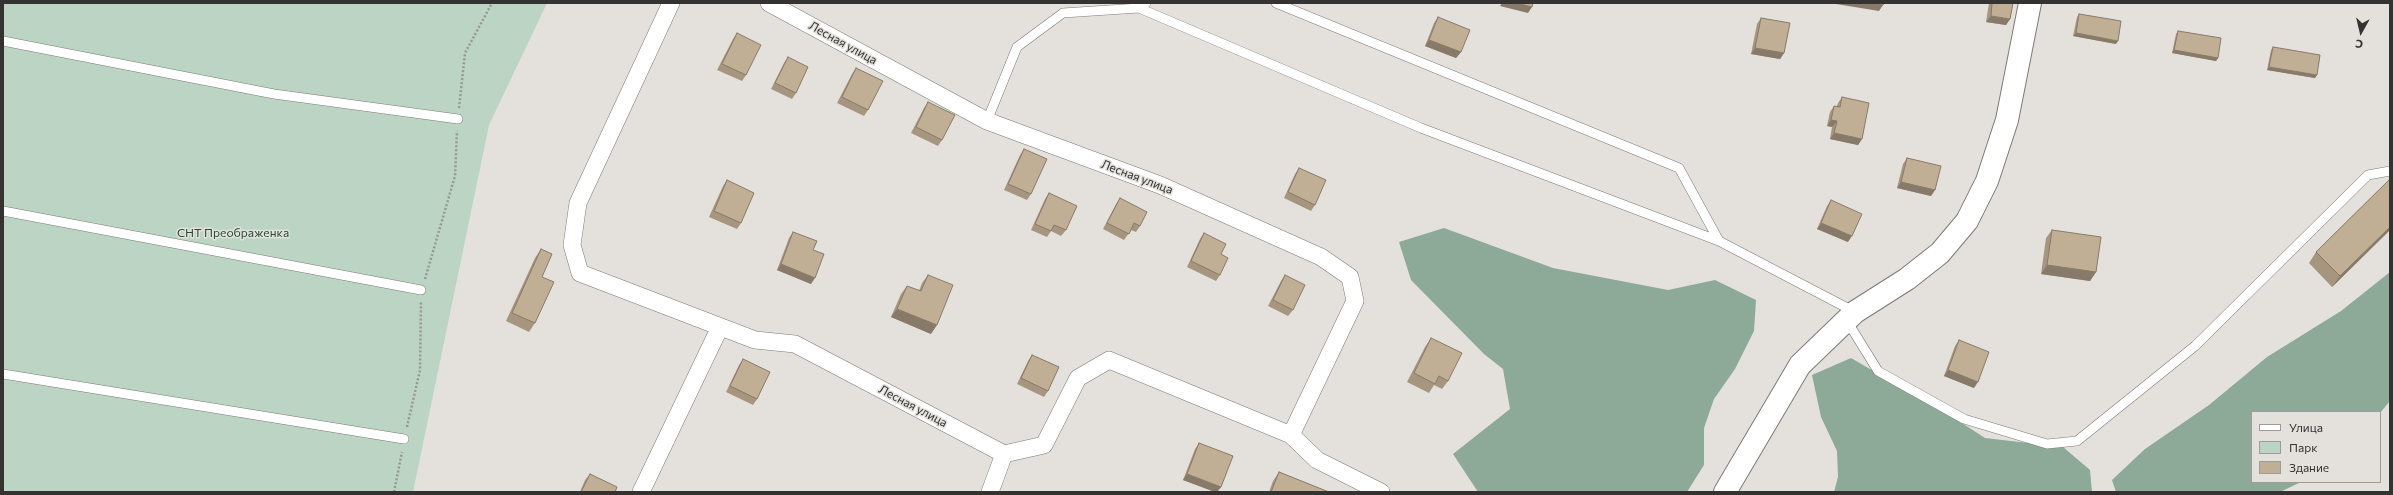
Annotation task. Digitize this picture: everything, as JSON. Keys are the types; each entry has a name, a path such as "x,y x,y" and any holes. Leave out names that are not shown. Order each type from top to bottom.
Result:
{"street":[{"name":"Лесная улица","path":"671,3 578,203 572,245 580,273 755,340 795,344 1004,454"},
{"name":"Лесная улица","path":"770,3 987,121 1160,185 1321,257 1350,277 1355,301 1291,435"},
{"path":"1725,492 1800,365 1851,316 1907,279 1940,253 1967,221 1987,181 2004,127 2030,3"},
{"path":"640,492 720,327"},
{"path":"990,492 1004,454 1044,445 1078,378 1109,360 1291,435 1317,460 1381,492"}],"lane":[{"path":"1276,3 1679,168 1719,241"},
{"path":"987,121 1017,47 1063,13 1142,6 1421,128 1719,241 1851,316 1878,370 1964,419 2047,444 2077,441 2195,346 2368,175 2390,171"},
{"path":"3,42 274,94 458,119"},
{"path":"3,211 421,290"},
{"path":"3,374 404,439"}],"path":[{"path":"394,492 404,439 420,370 421,290 455,176 458,119 465,53 492,3"}],"green space":[{"name":"СНТ Преображенка","path":"3,3 547,3 489,125 413,492 3,492"},
{"path":"1444,228 1553,268 1668,290 1715,280 1756,300 1754,331 1735,369 1714,399 1704,428 1704,465 1687,492 1478,492 1453,454 1510,409 1503,369 1484,354 1411,280 1399,242"},
{"path":"2390,272 2390,401 2381,412 2251,411 2251,483 2299,483 2280,492 2116,492 2112,480 2145,449 2209,405 2267,357 2341,311"},
{"path":"1851,358 1951,416 1985,438 2063,447 2090,470 2092,492 1834,492 1838,477 1837,451 1821,417 1812,375"}],"building":[{"path":"1517,3 1533,3 1532,7"},
{"path":"1869,3 1884,3 1883,5"},
{"path":"1992,3 2013,3 2010,19 1991,16"},
{"path":"2079,14 2121,21 2118,41 2076,33"},
{"path":"1438,17 1470,30 1461,52 1429,40"},
{"path":"1761,18 1790,23 1784,53 1755,48"},
{"path":"2178,31 2221,38 2218,58 2174,50"},
{"path":"737,33 761,45 746,75 722,64"},
{"path":"2273,47 2320,55 2317,75 2269,67"},
{"path":"788,57 808,67 796,93 775,83"},
{"path":"856,68 883,81 868,110 842,97"},
{"path":"1842,97 1869,103 1862,139 1834,133 1837,121 1831,120 1834,106 1840,107"},
{"path":"928,102 955,115 942,140 916,127"},
{"path":"1024,149 1047,159 1031,194 1008,184"},
{"path":"1907,158 1941,166 1935,190 1901,182"},
{"path":"1299,168 1326,180 1315,205 1288,192"},
{"path":"2390,179 2390,227 2340,276 2316,252"},
{"path":"727,180 754,193 741,223 714,211"},
{"path":"1049,193 1077,206 1066,230 1054,225 1051,231 1035,224"},
{"path":"1120,198 1147,212 1140,226 1134,223 1129,234 1107,223"},
{"path":"1831,200 1862,214 1852,236 1821,223"},
{"path":"2052,230 2101,237 2096,272 2047,265"},
{"path":"793,232 817,241 813,250 824,254 815,278 781,264"},
{"path":"1204,233 1226,244 1221,254 1228,258 1220,275 1191,261"},
{"path":"541,249 552,254 542,277 554,282 535,323 512,313"},
{"path":"928,275 953,285 937,325 897,309 907,286 921,291"},
{"path":"1285,275 1305,285 1293,310 1273,300"},
{"path":"1431,338 1462,353 1448,381 1439,376 1435,384 1414,373"},
{"path":"1959,340 1989,352 1978,382 1948,370"},
{"path":"1032,355 1059,367 1048,391 1021,378"},
{"path":"743,359 770,372 757,399 730,386"},
{"path":"1199,443 1233,456 1221,487 1187,474"},
{"path":"1279,472 1329,492 1271,492"},
{"path":"590,474 617,487 615,492 581,492"}]}
